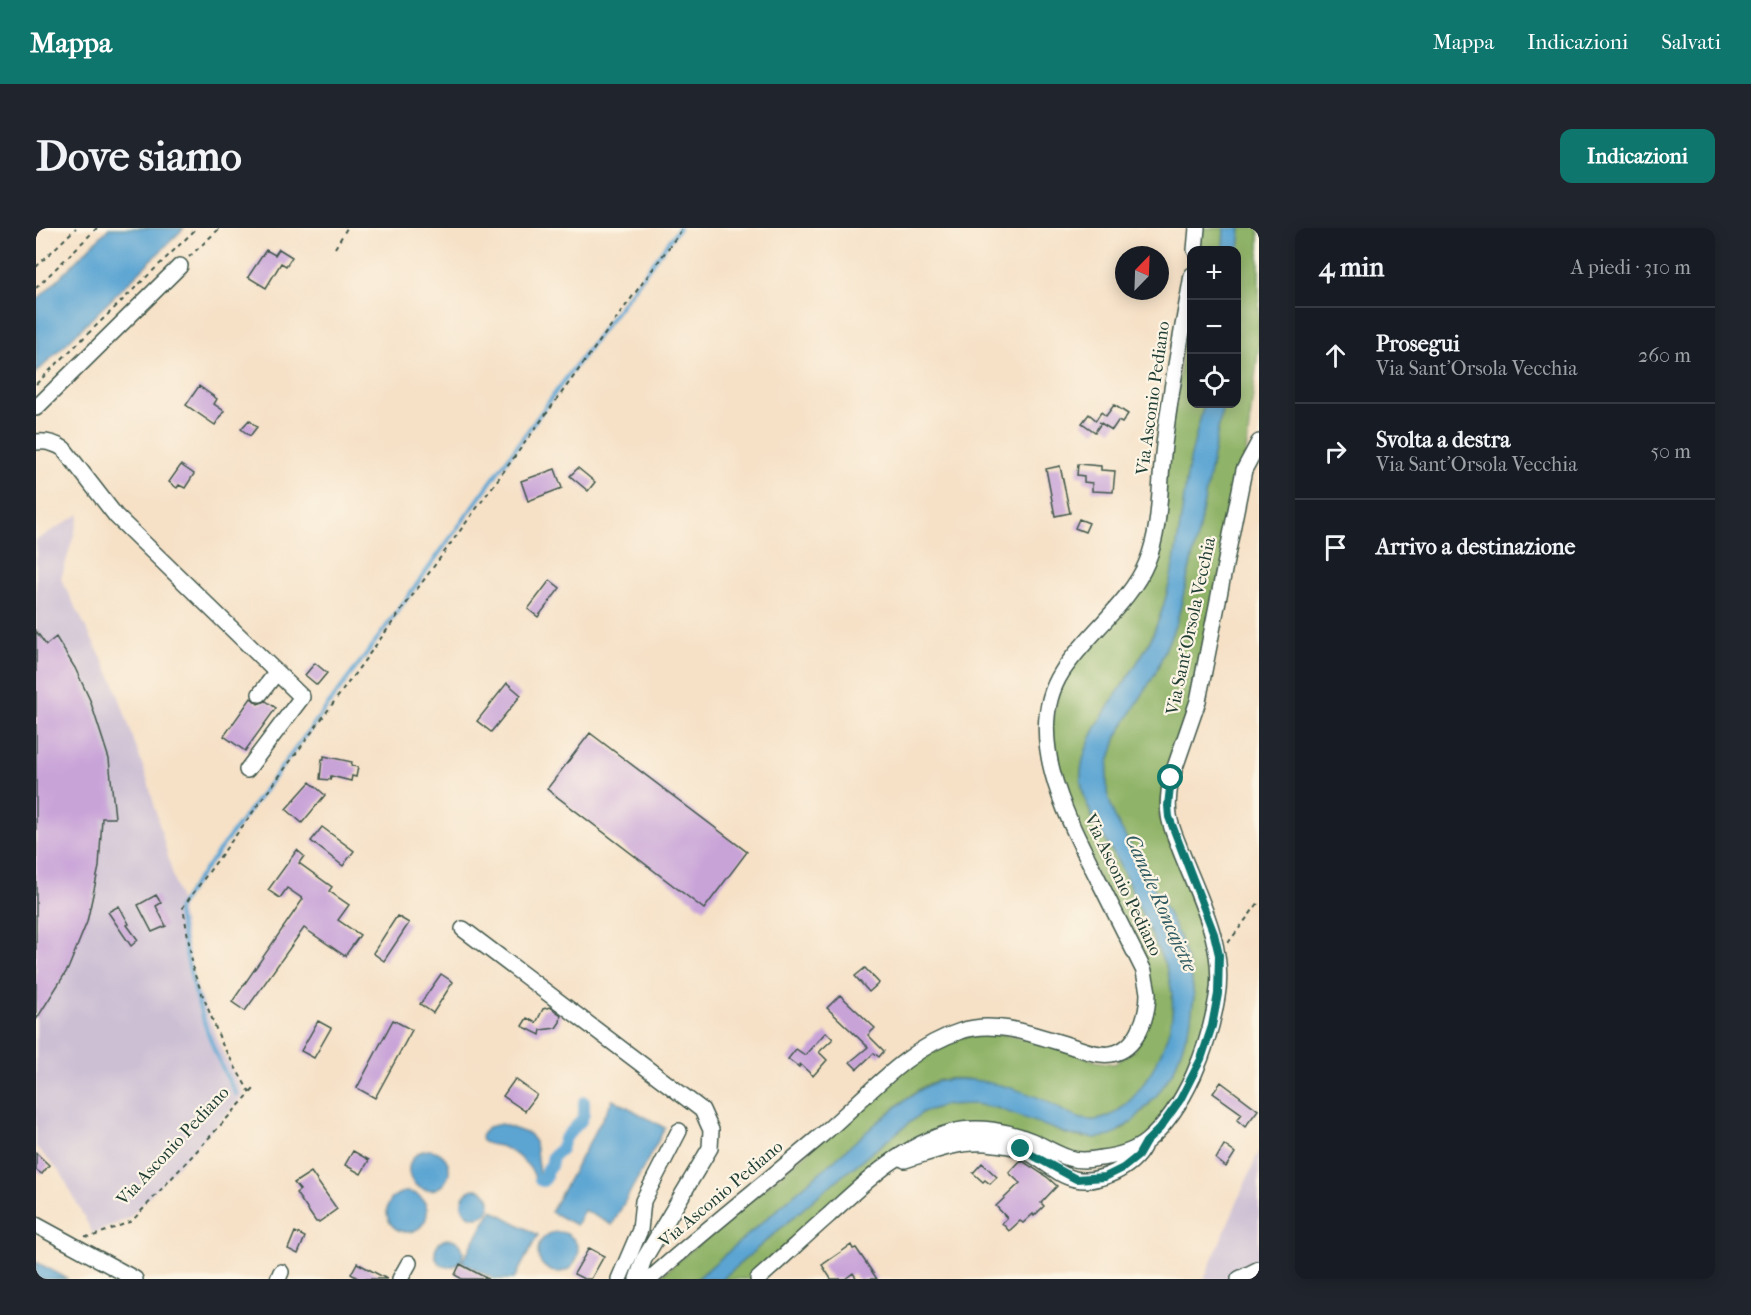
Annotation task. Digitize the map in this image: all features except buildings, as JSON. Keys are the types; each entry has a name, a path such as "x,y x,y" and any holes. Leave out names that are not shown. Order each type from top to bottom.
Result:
{"street":[{"path":"1195,246 1197,228"},
{"path":"36,408 180,266"},
{"name":"Via Asconio Pediano","path":"650,1279 702,1232 819,1138 912,1055 937,1040 963,1030 987,1027 1012,1029 1096,1054 1112,1054 1126,1048 1139,1033 1148,993 1144,970 1066,815 1054,778 1047,740 1048,704 1060,674 1136,585 1148,560 1155,535 1169,407 1187,299"},
{"path":"36,442 46,441 64,449 116,516 302,697 247,770"},
{"name":"Via Sant'Orsola Vecchia","path":"758,1279 862,1185 887,1165 922,1143 953,1131 981,1128 1029,1140 1070,1158 1090,1160 1113,1157 1130,1152 1146,1142 1160,1128 1180,1100 1201,1059 1212,1026 1218,994 1219,955 1214,934 1169,817 1169,791 1171,778 1198,702 1244,470 1259,442"},
{"path":"260,694 276,673"},
{"path":"464,929 702,1110 711,1130 710,1148 644,1259 637,1279"},
{"path":"619,1279 640,1230 643,1201 679,1131"},
{"path":"36,1225 135,1279"},
{"path":"400,1279 409,1263"},
{"path":"1239,1279 1259,1269"}],"path":[{"path":"36,267 76,228"},
{"path":"36,288 97,228"},
{"path":"36,384 197,228"},
{"path":"180,266 220,228"},
{"path":"335,248 347,228"},
{"path":"250,1093 222,1044 194,973 183,907 683,228"},
{"path":"1219,955 1259,902"},
{"name":"Via Asconio Pediano","path":"81,1236 92,1237 132,1221 254,1089"}],"shaded area":[{"path":"80,514 61,579 114,682 148,782 179,898 193,979 222,1050 244,1095 129,1218 93,1234 61,1173 36,1147 36,540"},
{"path":"1259,1151 1259,1279 1204,1279"}],"green space":[{"path":"1200,228 1224,228 1223,246 1198,246"},
{"path":"1241,228 1259,228 1259,343 1244,470 1194,700 1171,759 1160,817 1215,954 1214,993 1198,1059 1146,1143 1112,1160 919,1139 752,1279 722,1279 827,1188 923,1112 945,1105 975,1104 997,1108 1034,1120 1065,1134 1084,1138 1122,1130 1148,1106 1174,1070 1190,1024 1194,997 1191,973 1179,936 1115,818 1107,793 1107,774 1117,736 1155,674 1177,621 1197,538 1222,408 1241,408 1241,246 1239,246"},
{"path":"1187,322 1187,408 1203,408 1191,453 1171,577 1151,638 1108,707 1088,745 1082,763 1081,780 1086,803 1126,878 1166,966 1171,984 1172,1016 1169,1030 1158,1060 1149,1075 1117,1112 1095,1120 1081,1119 1012,1091 975,1080 940,1080 932,1083 908,1097 879,1121 697,1279 657,1279 936,1044 987,1031 1062,1046 1095,1061 1114,1064 1133,1051 1142,1032 1152,992 1068,815 1048,740 1062,676 1152,564"}],"water":[{"path":"109,228 184,228 36,373 36,301"},
{"path":"1224,228 1241,228 1239,246 1223,246"},
{"name":"Canale Roncajette","path":"1203,408 1222,408 1197,538 1177,621 1155,674 1117,736 1107,774 1107,793 1115,818 1168,913 1179,936 1191,973 1194,997 1190,1024 1174,1070 1157,1095 1134,1120 1111,1136 1096,1138 1070,1135 997,1108 975,1104 945,1105 923,1112 827,1188 722,1279 697,1279 879,1121 911,1096 931,1084 957,1079 1005,1086 1046,1101 1076,1117 1096,1120 1110,1116 1123,1107 1147,1079 1164,1045 1169,1029 1173,1009 1171,984 1166,966 1132,891 1087,803 1081,780 1082,763 1097,726 1142,655 1159,619 1171,577 1191,454"},
{"path":"613,1099 665,1128 612,1225 584,1210 576,1225 551,1212"},
{"path":"501,1124 529,1134 535,1142 540,1183 537,1184 529,1167 513,1152 482,1141 481,1136 488,1127"},
{"path":"429,1150 437,1151 443,1156 448,1162 448,1178 443,1184 437,1189 429,1190 421,1189 415,1184 410,1178 409,1170 410,1162 415,1156 421,1151"},
{"path":"476,1189 486,1193 490,1203 486,1213 476,1217 466,1213 462,1203 466,1193"},
{"path":"407,1192 415,1193 421,1198 426,1204 426,1220 421,1226 415,1231 407,1232 399,1231 393,1226 388,1220 387,1212 388,1204 393,1198 399,1193"},
{"path":"492,1210 538,1235 514,1279 494,1279 462,1262"},
{"path":"558,1232 566,1233 572,1238 577,1244 577,1260 572,1266 566,1271 558,1272 550,1271 544,1266 539,1260 538,1252 539,1244 544,1238 550,1233"},
{"path":"449,1239 459,1243 463,1253 459,1263 449,1267 439,1263 435,1253 439,1243"},
{"path":"36,1262 68,1279 36,1279"}],"waterway":[{"path":"236,1094 214,1050 206,1027 192,981 177,909 370,649 558,389 679,228"},
{"path":"540,1180 543,1181 546,1178 546,1170 551,1166 553,1156 561,1149 564,1139 581,1121 584,1114 584,1102"}],"route":[{"path":"1021,1149 1076,1179 1105,1177 1123,1168 1138,1156 1146,1142 1160,1128 1180,1100 1201,1059 1212,1026 1218,994 1219,955 1214,934 1197,895 1169,817 1171,778"}]}
